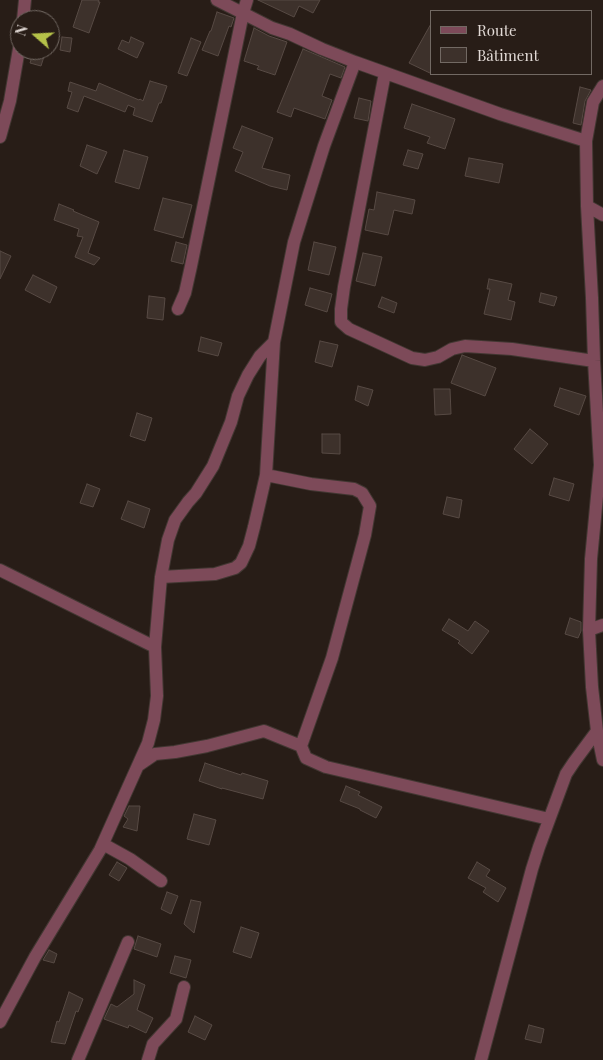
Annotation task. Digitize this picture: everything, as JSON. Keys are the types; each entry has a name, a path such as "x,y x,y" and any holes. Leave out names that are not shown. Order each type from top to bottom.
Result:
{"street":[{"path":"217,0 272,28 355,62 500,114 586,141"},
{"path":"178,309 185,293 242,13 247,0"},
{"path":"0,137 10,101 17,60"},
{"path":"160,577 215,574 235,568 241,563 248,546 266,475 274,342 294,242 324,146 355,62"},
{"path":"385,73 344,287 341,322 349,329 412,358 425,360 465,346 512,349 594,361"},
{"path":"603,86 593,102 586,141 594,361 600,424 600,464 591,559 589,630 592,687 603,760"},
{"path":"587,206 603,215"},
{"path":"0,1022 35,957 103,844 148,743 157,696 155,647 160,577 168,540 175,520 196,493 213,466 231,422 238,396 248,375 260,356 274,342"},
{"path":"266,475 311,484 354,489 362,493 370,506 365,535 332,658 301,746 306,758 326,767 549,819"},
{"path":"0,570 155,647"},
{"path":"589,630 603,625"},
{"path":"138,765 155,754 207,746 264,731 301,746"},
{"path":"482,1060 532,869 549,819 566,774 598,731"},
{"path":"103,844 130,860 160,882"},
{"path":"78,1060 128,942"},
{"path":"148,1060 153,1044 176,1019 184,987"}],"building":[{"path":"82,0 99,0 98,2 100,2 89,33 73,27"},
{"path":"258,0 320,0 313,13 299,6 294,17"},
{"path":"217,12 234,18 231,27 229,26 218,56 202,50"},
{"path":"430,26 430,73 409,63"},
{"path":"254,28 269,36 287,42 275,75 257,69 259,66 244,61"},
{"path":"62,37 72,38 70,52 60,50"},
{"path":"131,37 144,43 137,58 118,49 122,40 129,43"},
{"path":"191,38 201,42 187,76 178,73"},
{"path":"303,49 345,67 341,78 330,74 322,96 332,100 325,119 294,108 291,117 277,112"},
{"path":"31,60 43,60 41,66 30,63"},
{"path":"150,81 167,86 152,122 133,115 135,108 128,105 125,112 84,96 78,112 67,108 72,92 68,91 70,82 96,91 99,83 143,101"},
{"path":"580,87 591,90 585,101 581,125 573,123"},
{"path":"359,98 371,101 368,121 354,118"},
{"path":"412,104 455,119 445,149 427,143 430,137 404,128"},
{"path":"242,126 273,138 262,168 290,175 287,190 270,186 235,171 243,152 233,148"},
{"path":"87,145 107,152 97,174 80,166"},
{"path":"124,150 148,157 139,189 115,182"},
{"path":"408,150 423,154 418,169 403,165"},
{"path":"469,158 503,164 499,183 465,176"},
{"path":"377,192 415,200 412,214 394,210 388,235 365,230 369,209 374,210"},
{"path":"163,198 192,205 183,238 154,230"},
{"path":"59,204 99,222 88,253 100,258 94,265 75,257 83,237 77,236 79,229 54,220"},
{"path":"176,242 187,245 183,264 171,261"},
{"path":"314,242 336,247 329,275 308,270"},
{"path":"0,251 11,256 0,279"},
{"path":"363,253 382,257 375,286 356,281"},
{"path":"33,275 57,287 50,303 25,290"},
{"path":"489,279 512,284 508,300 515,302 511,320 484,314 490,289 487,289"},
{"path":"310,288 332,294 327,312 305,305"},
{"path":"541,293 557,297 554,306 539,302"},
{"path":"149,296 165,298 163,320 147,318"},
{"path":"382,297 397,303 394,313 378,307"},
{"path":"201,337 222,343 218,356 198,351"},
{"path":"320,341 338,345 332,367 315,362"},
{"path":"462,355 496,368 485,396 451,383"},
{"path":"358,386 373,390 368,406 355,400"},
{"path":"560,388 586,396 579,415 554,406"},
{"path":"434,389 450,389 451,414 435,415"},
{"path":"137,413 152,418 145,441 130,436"},
{"path":"530,429 548,444 532,464 514,449"},
{"path":"322,434 340,434 340,454 322,453"},
{"path":"554,478 574,484 569,501 549,495"},
{"path":"87,484 100,489 93,507 80,503"},
{"path":"447,497 462,500 459,518 443,514"},
{"path":"128,501 150,509 144,528 121,519"},
{"path":"570,618 581,622 581,631 578,638 565,634"},
{"path":"449,619 468,631 475,621 489,631 472,654 458,643 460,641 442,630"},
{"path":"205,763 241,775 242,773 268,781 263,799 199,781"},
{"path":"346,786 360,792 358,795 382,807 376,818 340,801"},
{"path":"129,806 140,806 137,831 123,827 128,819 124,816"},
{"path":"194,814 216,820 209,845 187,839"},
{"path":"117,862 127,868 119,881 109,875"},
{"path":"477,862 490,870 486,876 506,888 498,902 483,892 486,888 468,878"},
{"path":"167,892 178,896 171,914 161,909"},
{"path":"191,900 201,902 194,933 184,924"},
{"path":"241,927 259,933 251,958 233,952"},
{"path":"138,936 161,944 157,957 134,949"},
{"path":"49,950 57,954 54,963 43,960"},
{"path":"175,956 191,960 186,978 170,973"},
{"path":"134,980 145,985 137,1010 153,1018 146,1033 129,1025 128,1028 104,1019 111,1004 117,1007 134,994"},
{"path":"69,992 83,999 78,1012 76,1011 65,1044 51,1042 57,1021 59,1022"},
{"path":"195,1016 212,1025 205,1040 188,1032"},
{"path":"529,1025 544,1029 541,1043 525,1039"}]}
